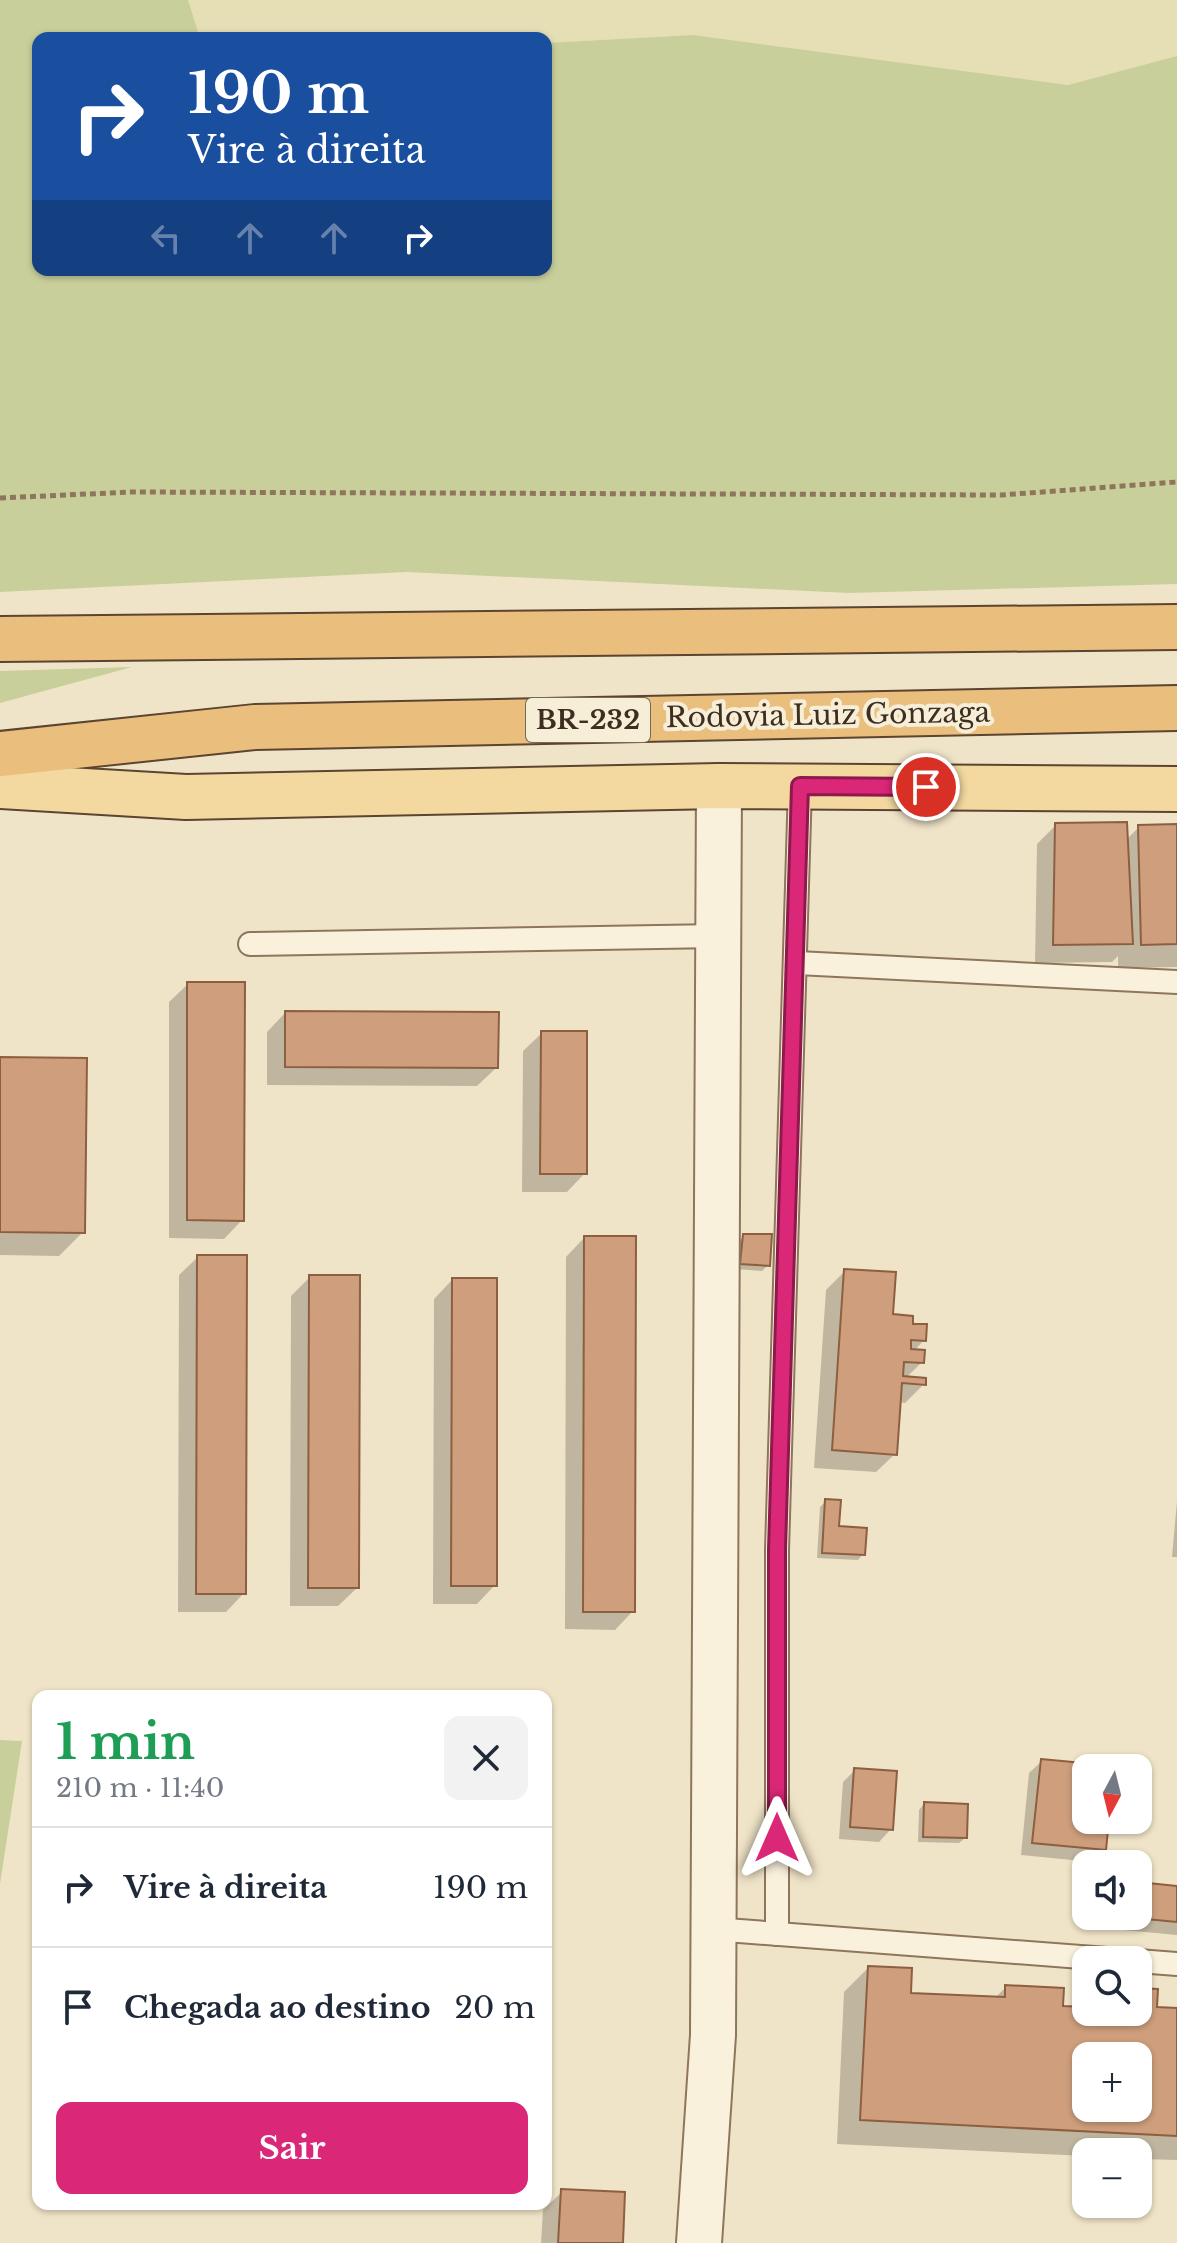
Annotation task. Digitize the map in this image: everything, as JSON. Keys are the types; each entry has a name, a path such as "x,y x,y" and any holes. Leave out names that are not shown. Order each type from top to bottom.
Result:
{"highway":[{"path":"0,639 1177,627"},
{"name":"Rodovia Luiz Gonzaga","path":"0,754 255,727 1177,708"}],"main road":[{"path":"0,786 186,797 719,786 1177,789"}],"street":[{"path":"699,2243 713,2035 719,786"}],"lane":[{"path":"777,1934 777,1550 800,786"},
{"path":"250,944 718,936"},
{"path":"797,963 1177,982"},
{"path":"713,1929 1072,1956"},
{"path":"1152,1962 1177,1964"}],"path":[{"path":"0,498 132,492 1001,495 1177,482"}],"shaded area":[{"path":"188,0 1177,0 1177,56 1068,85 693,35 552,43 552,32 198,32"}],"green space":[{"path":"0,0 188,0 198,32 32,32 32,276 552,276 552,43 693,35 1068,85 1177,56 1177,584 849,593 407,572 0,592"},
{"path":"132,667 0,703 0,671"},
{"path":"0,1740 22,1741 0,1884"}],"building":[{"path":"1127,822 1133,944 1053,945 1055,823"},
{"path":"1177,824 1177,944 1141,945 1138,825"},
{"path":"187,982 245,982 244,1221 187,1220"},
{"path":"285,1011 499,1012 498,1068 285,1067"},
{"path":"541,1031 587,1031 587,1174 540,1174"},
{"path":"0,1057 87,1058 85,1233 0,1232"},
{"path":"743,1234 772,1234 770,1266 740,1264"},
{"path":"584,1236 636,1236 635,1612 583,1612"},
{"path":"197,1255 247,1255 246,1594 196,1594"},
{"path":"844,1269 896,1272 893,1314 913,1316 913,1324 927,1324 926,1341 911,1340 911,1349 925,1350 924,1363 904,1362 903,1376 926,1378 926,1385 902,1383 897,1455 832,1450"},
{"path":"309,1275 360,1275 359,1588 308,1588"},
{"path":"452,1278 497,1278 497,1586 451,1586"},
{"path":"825,1499 841,1500 839,1526 867,1528 865,1555 822,1553"},
{"path":"1041,1759 1072,1762 1072,1834 1108,1834 1106,1850 1032,1843"},
{"path":"854,1768 897,1771 893,1830 850,1827"},
{"path":"924,1802 968,1804 967,1838 923,1837"},
{"path":"1152,1883 1177,1886 1177,1922 1152,1920"},
{"path":"868,1966 912,1968 911,1993 1005,1997 1005,1985 1064,1988 1063,2006 1072,2006 1072,2026 1152,2026 1152,1989 1158,1989 1157,2007 1177,2008 1177,2136 860,2120"},
{"path":"561,2189 625,2192 623,2243 558,2243"}],"route":[{"path":"777,1838 777,1550 800,786 926,787"}]}
